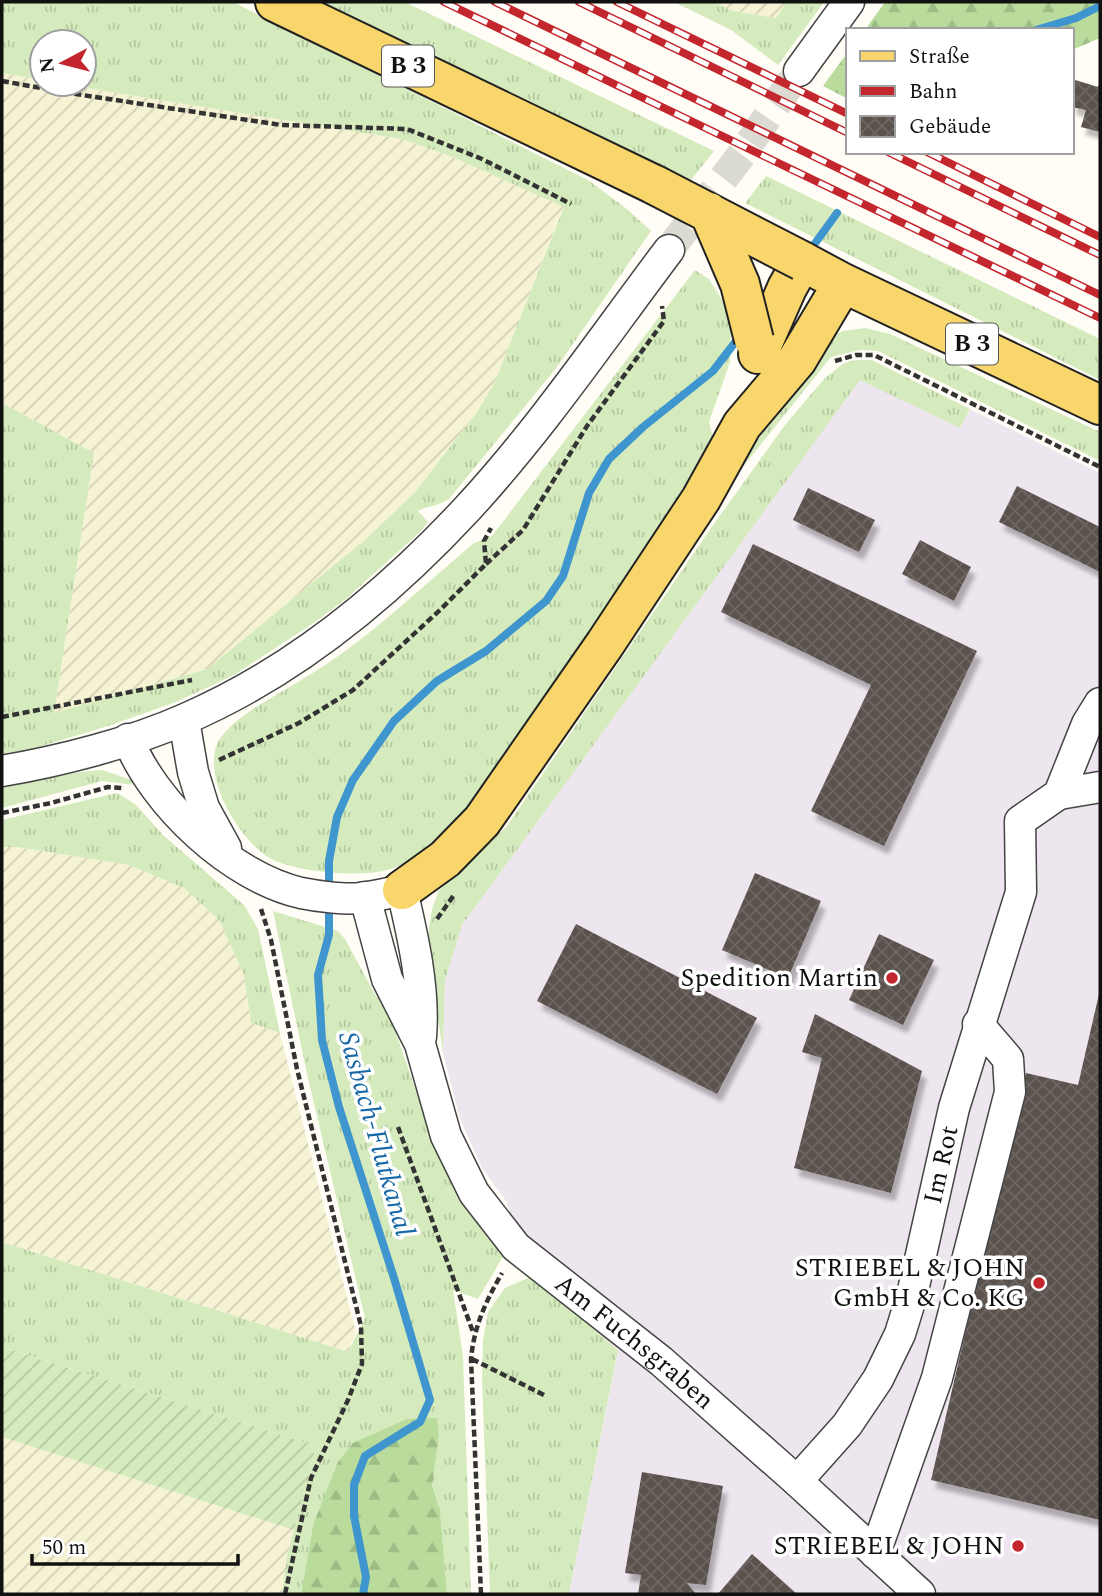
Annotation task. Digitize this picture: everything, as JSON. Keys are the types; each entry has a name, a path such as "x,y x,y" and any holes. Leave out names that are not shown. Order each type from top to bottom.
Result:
{"main road":[{"name":"B 3","path":"275,2 622,169 844,282 1100,405"},
{"path":"709,212 740,284 756,347"},
{"path":"742,425 756,347 802,261"},
{"path":"402,890 445,859 482,821 605,644 701,499 742,425 797,360 844,282"}],"street":[{"path":"799,71 849,2"},
{"path":"2,771 128,739 184,720 239,693 343,624 429,548 469,507 528,437 669,250"},
{"path":"1059,794 1087,724 1100,703"},
{"path":"184,720 193,772 204,808 232,860"},
{"path":"128,739 138,762 194,831 267,882 301,893 361,898 402,890"},
{"path":"1059,794 1100,787"},
{"name":"Im Rot","path":"797,1481 847,1424 878,1379 900,1334 912,1295 954,1108 1021,892 1020,821 1059,794"},
{"name":"Am Fuchsgraben","path":"402,890 412,933 422,1018 420,1044"},
{"name":"Am Fuchsgraben","path":"361,898 387,979 420,1044 446,1136 474,1193 516,1247 661,1362 797,1481 920,1594"},
{"path":"875,1553 937,1378 1010,1092 1008,1059 978,1024"}],"path":[{"path":"2,80 69,93 281,125 407,128 482,159 571,204"},
{"path":"486,564 523,530 587,426 664,321 662,303"},
{"path":"832,362 842,357 874,355 1100,467"},
{"path":"2,717 192,680"},
{"path":"2,813 108,787 126,791"},
{"path":"267,882 259,903 271,940 297,1069 362,1325 362,1364 311,1478 285,1594"},
{"path":"412,933 428,930 457,890"},
{"path":"398,1127 474,1333"},
{"path":"481,1594 471,1359 474,1333 484,1304 516,1247"},
{"path":"471,1359 546,1396"}],"shaded area":[{"path":"713,2 787,2 776,18 733,11"},
{"path":"2,73 28,78 28,98 98,98 98,90 402,139 455,158 564,206 494,384 477,412 415,492 366,539 207,669 54,713 94,453 2,403"},
{"path":"860,379 960,428 970,409 1100,473 1100,1594 569,1594 618,1351 532,1276 506,1201 482,1168 460,1119 443,1053 445,981 462,925"},
{"path":"2,847 17,847 129,865 184,888 219,920 244,975 251,1023 280,1033 356,1333 348,1352 2,1242"},
{"path":"2,1437 294,1530 282,1594 2,1594"}],"green space":[{"path":"2,2 233,2 588,180 651,231 557,367 449,499 418,511 428,522 421,531 347,598 234,675 176,702 32,749 2,754 2,403 94,453 54,713 207,669 366,539 415,492 477,412 494,384 564,207 455,158 402,139 98,90 98,28 28,28 28,78 2,73"},
{"path":"315,2 405,2 714,151 691,180"},
{"path":"674,2 713,2 733,11 776,18 787,2 824,2 778,65 731,30"},
{"path":"885,2 1100,2 1100,38 1074,49 1074,28 866,28"},
{"path":"846,55 846,98 823,86"},
{"path":"766,176 1100,339 1100,380 745,203"},
{"path":"695,270 709,279 722,300 731,329 730,362 709,422 713,437 684,497 468,809 417,857 392,869 378,872 322,872 292,866 268,857 235,822 219,789 214,756 224,733 254,708 349,648 474,543 492,536"},
{"path":"865,328 890,334 1100,432 1100,461 878,351 860,350 831,357 733,479 823,340 843,331"},
{"path":"872,360 970,409 960,428 860,380 462,925 445,981 443,1053 427,942 432,909 439,890 507,826 711,528 785,425 825,378 844,363"},
{"path":"102,770 138,782 134,785 102,781 2,808 2,786"},
{"path":"117,793 135,804 164,836 244,905 258,929 280,1033 251,1023 244,975 219,920 184,888 129,865 17,847 2,847 2,820"},
{"path":"273,911 338,931 345,939 376,996 385,1002 436,1148 504,1255 478,1299 453,1290 463,1356 471,1594 447,1594 440,1509 432,1486 439,1436 313,1525 301,1594 282,1594 287,1556 316,1446 2,1347 2,1242 348,1352 365,1318 307,1074"},
{"path":"532,1276 618,1350 569,1594 490,1594 483,1340 488,1312 505,1288"},
{"path":"2,1347 316,1446 294,1530 2,1437"},
{"path":"437,1418 439,1436 432,1486 440,1509 447,1594 301,1594 313,1525 338,1462 353,1443 407,1419"}],"building":[{"path":"1074,80 1098,87 1100,82 1100,132 1081,127 1086,110 1074,107"},
{"path":"1017,486 1100,527 1100,572 999,522"},
{"path":"808,488 875,520 859,552 793,520"},
{"path":"920,540 971,567 954,601 902,574"},
{"path":"753,544 977,651 884,846 811,811 871,685 721,612"},
{"path":"755,873 821,901 788,978 722,950"},
{"path":"576,924 757,1018 717,1094 537,1001"},
{"path":"879,934 934,960 903,1025 849,1000"},
{"name":"STRIEBEL & JOHN GmbH & Co. KG","path":"1099,994 1100,1520 931,1480 1026,1073 1078,1085"},
{"path":"815,1014 922,1071 891,1193 794,1168 822,1058 802,1052"},
{"path":"642,1472 723,1486 706,1585 687,1583 696,1594 638,1594 641,1575 625,1573"},
{"path":"752,1554 797,1594 718,1594"}],"waterway":[{"path":"1043,28 1076,18 1100,6"},
{"name":"Sasbach-Flutkanal","path":"808,253 837,213"},
{"name":"Sasbach-Flutkanal","path":"329,891 329,861 337,817 353,780 394,721 437,681 486,651 546,601 563,576 589,493 609,459 643,427 713,371 740,336"},
{"name":"Sasbach-Flutkanal","path":"329,904 329,935 318,975 322,1040 339,1107 430,1400 420,1422 365,1456 354,1485 354,1516 366,1577 363,1594"}],"tunnel":[{"path":"669,250 742,154 799,71"}],"railway":[{"path":"444,2 1100,318"},
{"path":"495,2 1100,295"},
{"path":"579,2 846,132"},
{"path":"617,2 846,113"},
{"path":"892,154 1100,255"},
{"path":"931,154 1100,237"}],"place":[{"name":"Spedition Martin","path":"892,978"},
{"name":"STRIEBEL & JOHN GmbH & Co. KG","path":"1039,1283"},
{"name":"STRIEBEL & JOHN","path":"1018,1546"}]}
